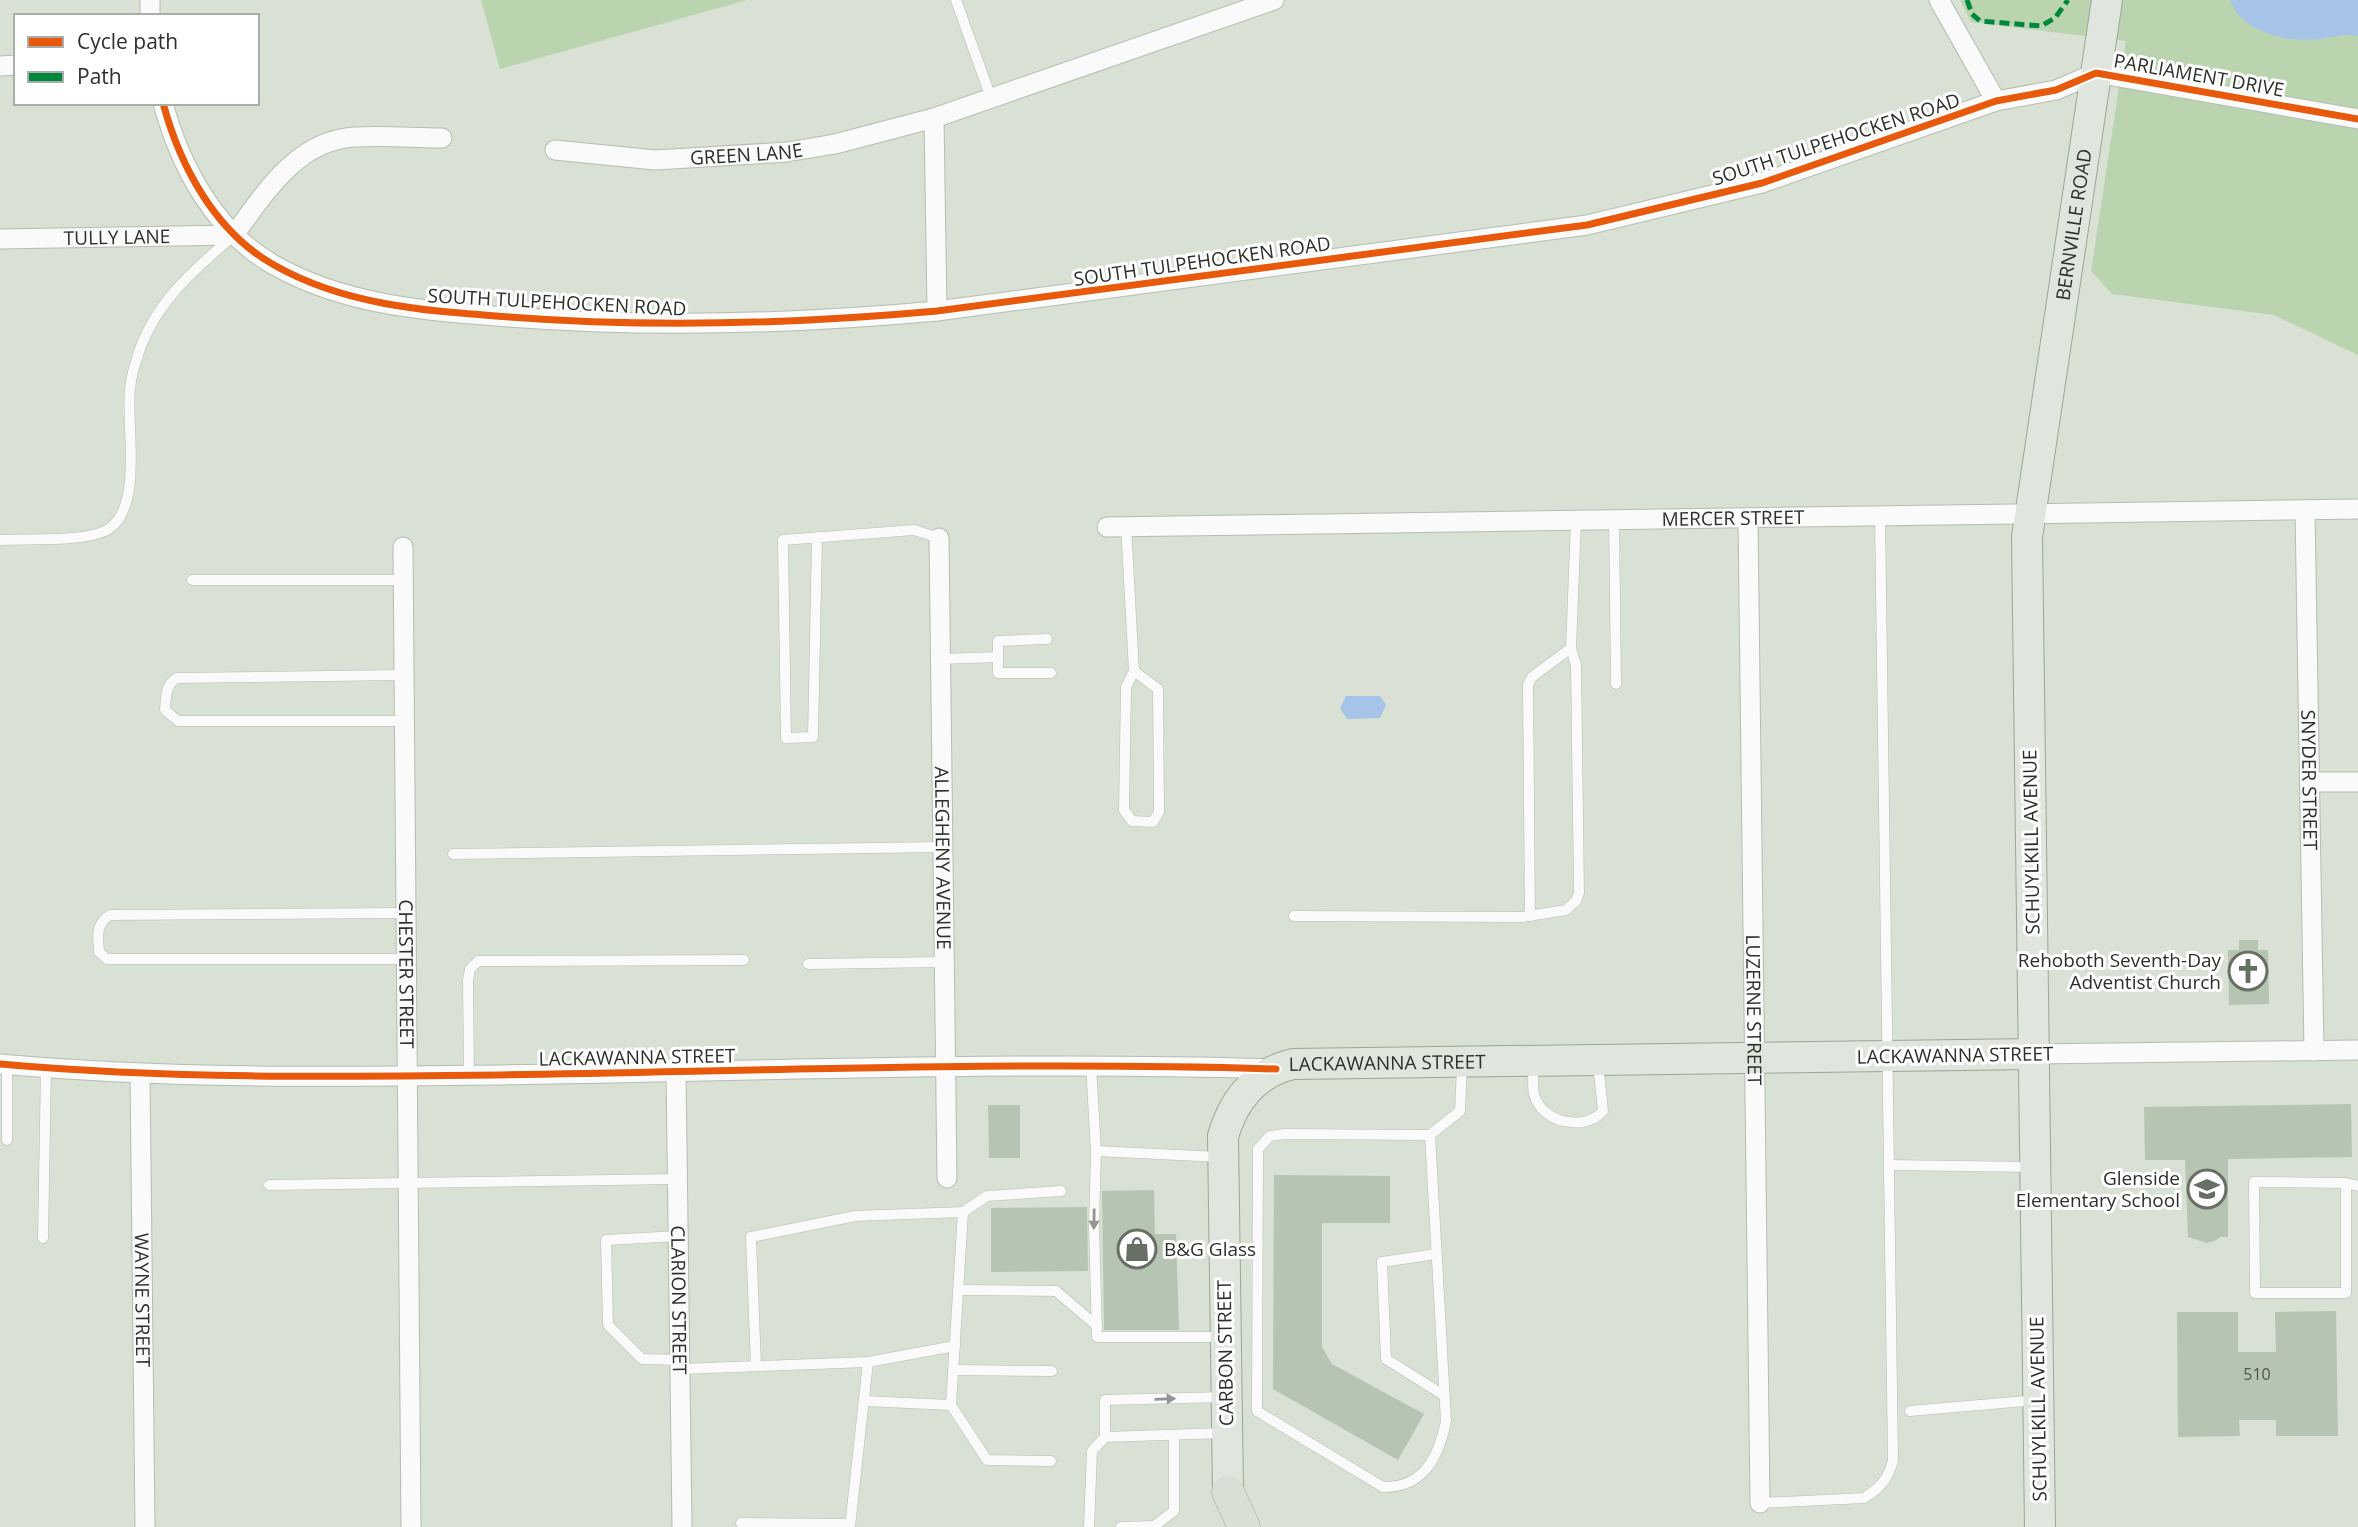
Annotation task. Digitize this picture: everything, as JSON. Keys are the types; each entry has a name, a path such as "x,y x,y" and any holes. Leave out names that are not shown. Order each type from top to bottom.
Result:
{"highway":[{"path":"1221,1527 1228,1492"},
{"path":"1228,1492 1244,1527"}],"main road":[{"name":"BERNVILLE ROAD","path":"2040,451 2107,0"},
{"name":"SCHUYLKILL AVENUE","path":"2040,451 2027,537 2040,1527"},
{"name":"LACKAWANNA STREET","path":"1276,1069 1293,1064 2033,1054"},
{"name":"CARBON STREET","path":"1228,1492 1223,1136 1237,1102 1258,1078 1276,1069"}],"street":[{"name":"GREEN LANE","path":"555,150 655,160 787,152 835,144 934,118 1273,0"},
{"path":"1939,0 1996,102"},
{"name":"PARLIAMENT DRIVE","path":"1996,102 2056,90 2096,73 2358,118"},
{"name":"SOUTH TULPEHOCKEN ROAD","path":"164,105 195,184 234,236 273,265 312,283 344,295 393,306 577,323 696,325 842,319 937,311 1587,225 1762,183 1996,102"},
{"path":"934,118 937,311"},
{"path":"234,236 291,163 329,141 355,136 443,138"},
{"name":"TULLY LANE","path":"0,239 234,236"},
{"name":"SNYDER STREET","path":"2305,509 2314,1051"},
{"name":"MERCER STREET","path":"1116,527 2358,509"},
{"name":"LUZERNE STREET","path":"1748,517 1760,1503"},
{"name":"ALLEGHENY AVENUE","path":"939,538 947,1178"},
{"name":"CHESTER STREET","path":"403,547 404,959 411,1527"},
{"path":"2310,782 2358,782"},
{"name":"LACKAWANNA STREET","path":"2033,1054 2358,1050"},
{"name":"LACKAWANNA STREET","path":"4,1064 140,1074 405,1076 1091,1065 1276,1069"},
{"name":"CLARION STREET","path":"676,1073 682,1527"},
{"name":"WAYNE STREET","path":"140,1074 145,1527"}],"lane":[{"path":"956,0 990,98"},
{"path":"0,540 97,535 112,527 122,513 129,477 130,389 138,356 155,316 169,297 188,275 234,236"},
{"path":"1760,1503 1864,1498 1878,1489 1888,1476 1893,1461 1880,516"},
{"path":"1614,519 1616,684"},
{"path":"1294,916 1530,916 1566,910 1576,901 1579,893 1576,665 1571,648 1576,520"},
{"path":"1116,527 1134,671 1126,687 1124,810 1132,821 1153,822 1159,812 1158,689 1134,671"},
{"path":"817,537 813,737 786,737 783,540 817,537 914,530 939,538"},
{"path":"192,580 403,580"},
{"path":"1047,639 998,641 998,673 1051,673"},
{"path":"1530,916 1528,685 1532,677 1571,648"},
{"path":"941,659 998,657"},
{"path":"403,675 177,678 170,682 166,690 165,710 178,721 403,721"},
{"path":"453,853 943,847"},
{"path":"404,912 110,915 101,920 98,930 99,953 107,959 404,959"},
{"path":"469,1075 468,980 470,969 478,961 744,960"},
{"path":"808,964 945,962"},
{"path":"1533,1061 1534,1095 1543,1109 1555,1118 1581,1124 1596,1119 1603,1111 1598,1060"},
{"path":"1430,1135 1446,1421 1440,1450 1418,1476 1402,1488 1383,1487 1257,1411 1258,1149 1270,1136 1284,1134 1430,1135 1460,1111 1462,1062"},
{"path":"4,1064 7,1140"},
{"path":"1091,1065 1096,1151 1094,1226 1097,1332"},
{"path":"43,1238 46,1067"},
{"path":"1096,1151 1222,1157"},
{"path":"1889,1165 2035,1167"},
{"path":"269,1185 677,1179"},
{"path":"2346,1183 2358,1180"},
{"path":"2346,1183 2346,1293 2255,1293 2254,1182 2346,1183 2358,1186"},
{"path":"756,1366 751,1237 855,1216 963,1212 987,1196 1061,1191"},
{"path":"963,1212 951,1405 987,1460 1051,1461"},
{"path":"678,1236 606,1240 608,1325 642,1359 680,1365 756,1366 868,1362 955,1346"},
{"path":"1436,1254 1382,1262 1385,1359 1445,1396"},
{"path":"959,1290 1056,1291 1097,1332 1225,1337"},
{"path":"741,1522 850,1525 868,1362"},
{"path":"954,1370 1052,1371"},
{"path":"1089,1527 1092,1451 1105,1437 1105,1400 1226,1397"},
{"path":"1910,1411 2037,1400"},
{"path":"864,1401 951,1405"},
{"path":"1105,1437 1226,1433"},
{"path":"1121,1527 1154,1526 1174,1511 1174,1435"}],"green space":[{"path":"481,0 747,0 500,69"},
{"path":"1960,0 2358,0 2358,355 2274,315 2112,294 2091,271 2126,41 1971,22"}],"water":[{"path":"2230,0 2358,0 2358,36 2307,40 2281,37 2255,28 2245,21"},
{"path":"1346,696 1380,696 1386,705 1380,718 1347,719 1340,708"}],"building":[{"name":"Rehoboth Seventh-Day Adventist Church","path":"2239,940 2258,940 2258,950 2268,950 2269,1004 2229,1005 2228,950 2239,950"},
{"name":"Glenside Elementary School","path":"2351,1104 2352,1157 2228,1159 2228,1237 2220,1237 2215,1241 2207,1243 2188,1237 2185,1160 2145,1160 2144,1107"},
{"path":"988,1105 1020,1105 1020,1158 989,1158"},
{"path":"1274,1175 1390,1176 1390,1223 1322,1223 1322,1347 1332,1364 1424,1414 1398,1460 1273,1389"},
{"path":"1154,1190 1155,1234 1176,1234 1179,1330 1104,1330 1102,1191"},
{"path":"1087,1207 1088,1271 991,1272 991,1208"},
{"path":"2336,1311 2338,1436 2276,1436 2276,1420 2239,1420 2240,1436 2178,1437 2177,1312 2238,1312 2238,1352 2276,1352 2275,1312"}],"marked path":[{"path":"1967,0 1972,14 1980,21 2041,26 2055,18 2068,0"}],"cycle path":[{"path":"164,105 190,173 217,216 253,251 301,279 359,298 418,309 617,323 777,322 937,311 1587,225 1762,183 1996,101 2056,90 2096,73 2358,119"},
{"path":"0,1064 188,1075 312,1076 985,1066 1276,1069"}],"place":[{"name":"Rehoboth Seventh-Day Adventist Church","path":"2248,971"},
{"name":"Glenside Elementary School","path":"2207,1189"},
{"name":"B&G Glass","path":"1137,1249"}]}
